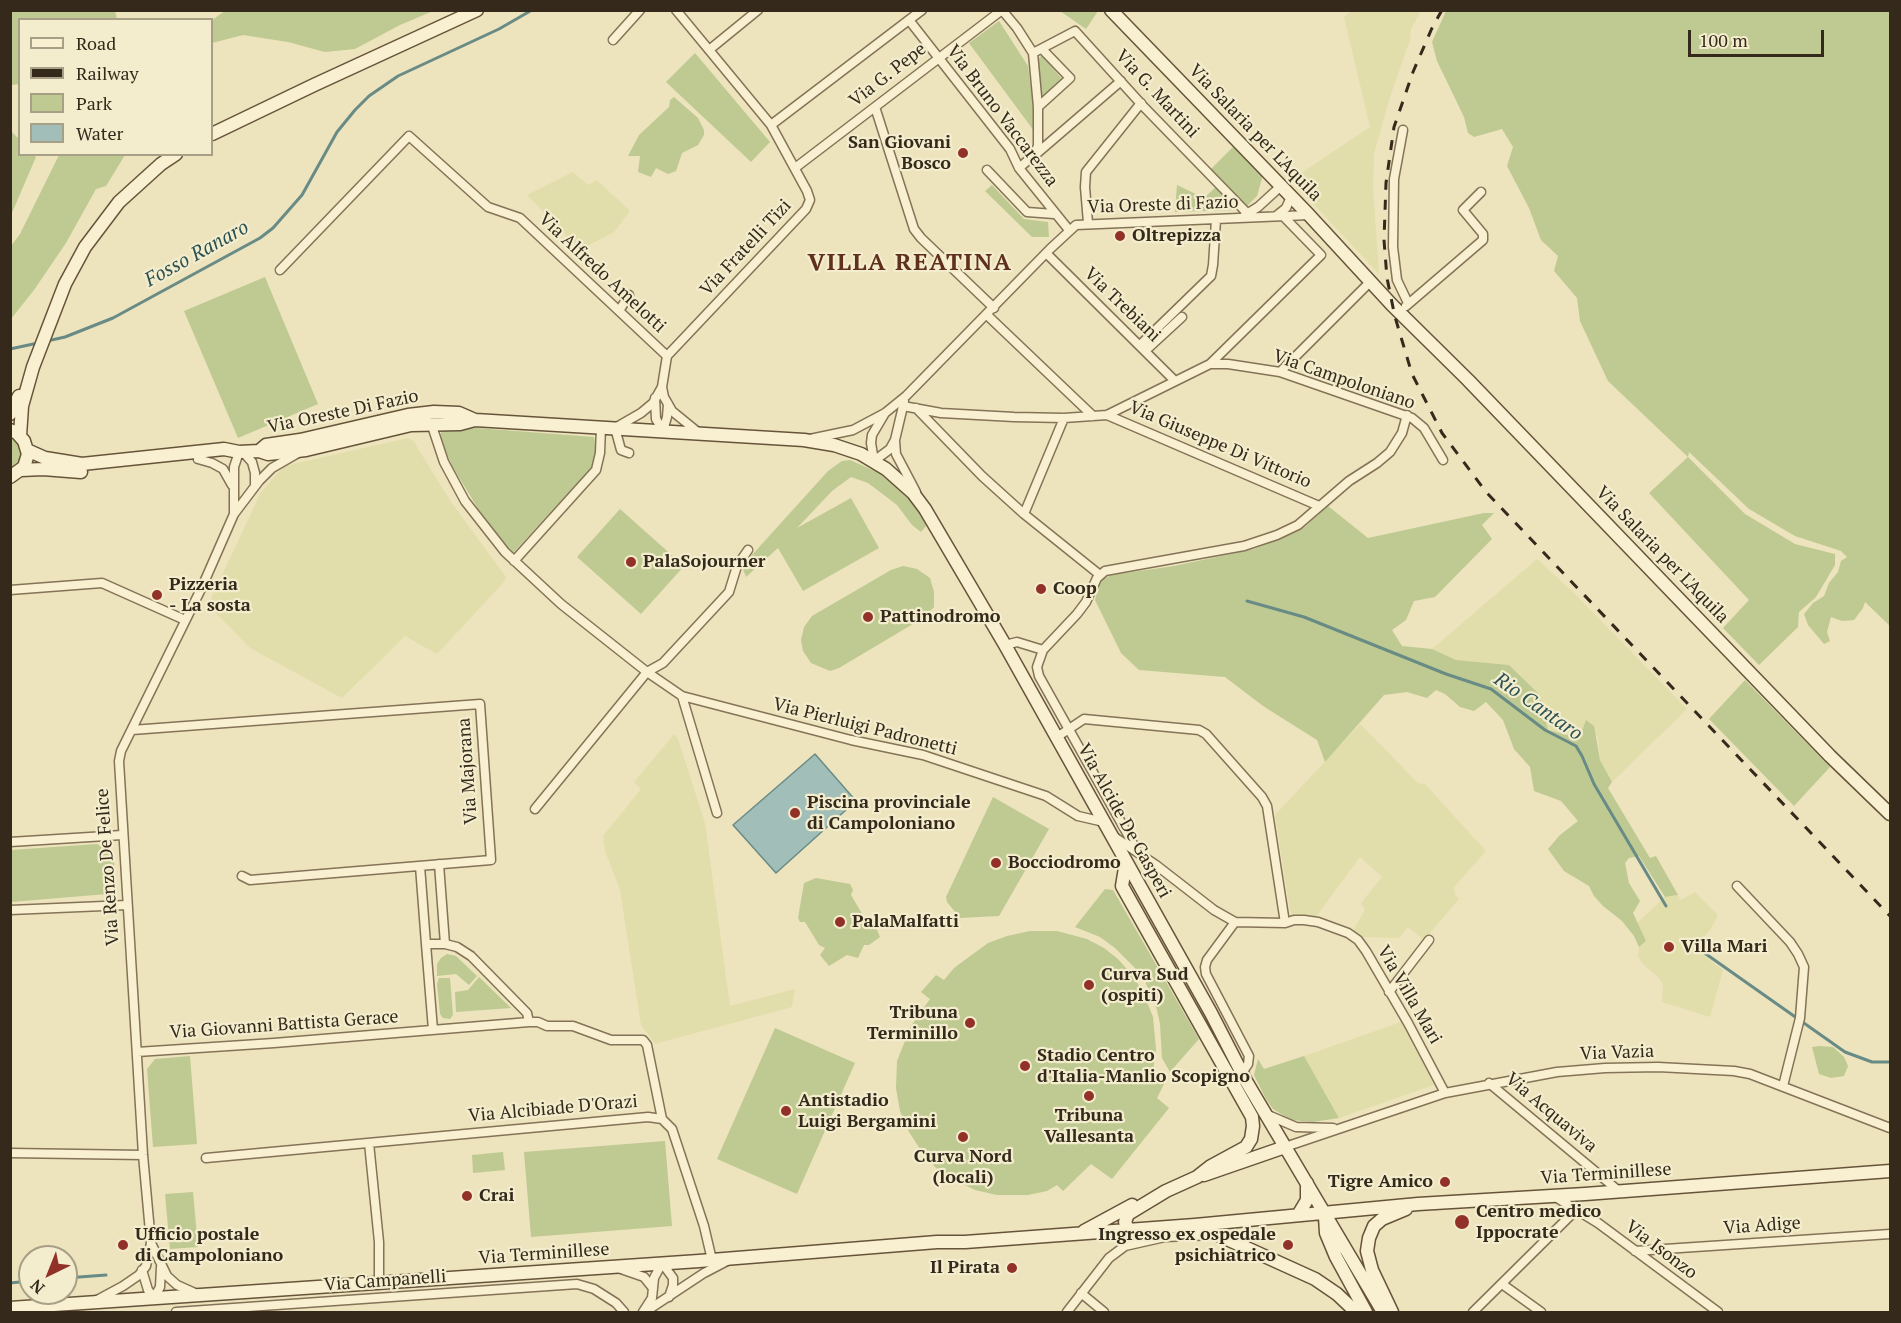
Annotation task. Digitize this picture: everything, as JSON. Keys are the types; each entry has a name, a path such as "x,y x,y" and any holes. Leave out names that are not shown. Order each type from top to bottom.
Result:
{"main road":[{"path":"213,134 477,10"},
{"name":"Via Salaria per L'Aquila","path":"1111,10 1371,281 1406,311 1830,756 1890,814"},
{"path":"173,156 119,202 85,247 65,284 50,320 28,382 15,433 27,450 45,458 82,464 224,449 241,452 259,451"},
{"path":"10,414 28,382"},
{"name":"Via Oreste Di Fazio","path":"259,451 266,445 300,440 408,415 434,412 459,413 475,420"},
{"name":"Via Oreste Di Fazio","path":"259,451 268,454 306,450 400,427 431,423 460,424 475,420 804,440 834,445 874,461"},
{"path":"16,474 27,461 27,450"},
{"path":"16,474 43,469 84,472 225,458 241,452"},
{"name":"Via Alcide De Gasperi","path":"874,461 898,478 925,508 1057,737 1242,1073 1383,1312"},
{"path":"1126,862 1122,886 1252,1117 1251,1139 1246,1147 1211,1166 1197,1177"},
{"path":"1128,1229 1125,1220 1128,1214 1166,1191 1197,1177 1285,1147"},
{"name":"Via Terminillese","path":"10,1308 712,1260 936,1242 965,1242 1195,1225 1418,1204 1620,1192 1890,1171"},
{"path":"1298,1215 1307,1200 1307,1183"},
{"path":"1080,1233 1156,1193 1166,1191"},
{"path":"1392,1312 1372,1270 1368,1251 1369,1238 1374,1226 1382,1219 1418,1204"},
{"path":"1324,1213 1326,1233 1336,1257 1366,1312"},
{"path":"1195,1225 1315,1279 1337,1294 1356,1312"}],"street":[{"path":"613,40 640,10"},
{"name":"Via Fratelli Tizi","path":"666,356 806,209 810,200 771,125 676,10"},
{"path":"709,50 758,10"},
{"path":"771,125 921,10"},
{"path":"1002,10 1033,53 1038,107 1038,139 1033,156"},
{"name":"Via G. Pepe","path":"795,168 1002,10"},
{"name":"Via Bruno Vaccarezza","path":"909,20 1010,149 1019,168 1054,214 1069,230"},
{"name":"Via G. Martini","path":"1033,53 1043,50 1075,31 1248,214"},
{"path":"1038,107 1070,78 1043,50"},
{"path":"1019,168 1121,81"},
{"path":"1088,223 1086,172 1141,103"},
{"path":"874,107 914,229 990,311 1094,416"},
{"path":"1403,130 1394,179 1393,247 1397,280 1406,311 1483,240 1483,234 1463,210 1481,192"},
{"name":"Via Alfredo Amelotti","path":"280,270 409,136 488,207 520,218 666,356 662,387"},
{"path":"987,170 1027,212 1054,214"},
{"path":"1240,219 1281,186"},
{"path":"1210,364 1321,255 1279,216 1291,197"},
{"name":"Via Oreste di Fazio","path":"885,413 906,396 1076,225 1309,215"},
{"path":"1143,348 1210,276 1216,220"},
{"name":"Via Trebiani","path":"1046,253 1175,381"},
{"path":"1280,372 1371,281"},
{"path":"620,311 629,295"},
{"path":"1143,348 1182,317"},
{"name":"Via Campoloniano","path":"903,406 941,413 1064,418 1107,415 1210,364 1228,364 1280,372 1407,416 1424,428 1443,460"},
{"path":"628,453 621,450 615,428 641,413 662,387"},
{"path":"662,387 672,411 700,433"},
{"path":"885,413 872,435 874,461 890,449 906,396"},
{"path":"655,398 656,418 663,431"},
{"path":"663,431 668,404"},
{"path":"916,408 982,476 1024,514 1100,574"},
{"path":"804,440 853,430 885,413"},
{"name":"Via Giuseppe Di Vittorio","path":"1107,415 1319,506"},
{"path":"1137,851 1039,676 1037,667 1043,650 1081,608 1100,574 1105,571 1244,546 1298,525 1349,481 1390,452 1402,433 1407,416"},
{"path":"1024,514 1064,418"},
{"name":"Via Pierluigi Padronetti","path":"431,423 444,462 465,501 505,552 561,604 647,672 682,696 851,740 923,755 1046,796 1078,816 1104,822"},
{"path":"514,561 596,470 600,453 601,427"},
{"path":"894,440 900,463 925,508"},
{"path":"234,514 255,486 273,468 306,450"},
{"path":"234,514 234,467 241,452 252,462 255,486"},
{"path":"198,459 212,462 223,469 233,488"},
{"name":"Via Renzo De Felice","path":"142,1270 146,1266 151,1244 143,1155 119,761 121,751 234,514"},
{"path":"535,809 647,672 663,663 729,592 737,566 748,550"},
{"path":"10,590 102,583 185,620"},
{"path":"1005,645 1017,642 1043,650"},
{"path":"682,696 717,813"},
{"name":"Via Majorana","path":"132,730 480,704 491,860 250,880 242,876"},
{"path":"1057,737 1084,719 1199,730 1206,734 1262,796 1267,806 1285,923"},
{"name":"Via Villa Mari","path":"1110,834 1137,851 1214,910 1236,922 1285,923 1294,920 1318,922 1348,933 1358,940 1445,1093"},
{"path":"10,842 122,835"},
{"path":"439,864 445,944"},
{"path":"420,866 433,1030"},
{"path":"1737,886 1798,954 1804,967 1800,1018 1783,1086"},
{"path":"10,910 127,905"},
{"path":"1236,922 1207,960 1205,967 1206,974 1249,1056 1248,1064 1242,1073"},
{"path":"1389,992 1429,940"},
{"path":"426,944 445,944 457,947 471,956 527,1012 529,1022"},
{"name":"Via Giovanni Battista Gerace","path":"137,1052 529,1022 538,1022 547,1026 573,1026 611,1040 644,1040 647,1045 662,1119"},
{"name":"Via Vazia","path":"1285,1147 1445,1093 1557,1072 1605,1068 1658,1067 1750,1074 1890,1128"},
{"name":"Via Acquaviva","path":"1489,1083 1620,1192"},
{"name":"Via Vazia","path":"1266,1114 1296,1127 1343,1127"},
{"name":"Via Alcibiade D'Orazi","path":"206,1158 648,1117 662,1119 672,1129 704,1226 712,1260"},
{"path":"369,1143 379,1242 379,1283"},
{"path":"10,1153 143,1155"},
{"path":"1580,1212 1579,1205 1585,1194"},
{"path":"1572,1195 1573,1205 1580,1212"},
{"name":"Via Isonzo","path":"1554,1196 1580,1212 1718,1312"},
{"path":"1473,1312 1580,1212"},
{"path":"1067,1312 1109,1258 1125,1246 1165,1237 1214,1234"},
{"name":"Via Adige","path":"1635,1251 1890,1234"},
{"name":"Via Renzo De Felice","path":"151,1244 167,1276 177,1285 201,1296"},
{"path":"1656,1266 1667,1249"},
{"path":"644,1312 704,1273 732,1258"},
{"path":"644,1312 652,1298 654,1278 662,1263 673,1278 674,1285 669,1297"},
{"path":"94,1302 123,1286 142,1270 145,1284 154,1298 160,1287 161,1264"},
{"path":"612,1267 644,1277 652,1288"},
{"name":"Via Campanelli","path":"176,1312 578,1284 594,1289 616,1303 624,1312"},
{"path":"1502,1284 1541,1312"},
{"path":"1082,1293 1104,1312"}],"shaded area":[{"path":"1351,11 1421,11 1411,29 1410,40 1390,97 1374,154 1373,188 1379,274 1291,180 1370,127 1344,17"},
{"path":"573,172 588,185 597,180 630,211 614,232 580,250 527,195"},
{"path":"408,438 414,442 451,502 506,577 504,582 437,654 405,636 342,698 250,648 208,605 261,492 284,466"},
{"path":"1537,559 1575,594 1687,709 1612,782 1600,760 1598,737 1581,734 1575,737 1548,730 1539,694 1509,665 1455,660 1432,649"},
{"path":"1360,724 1418,783 1425,784 1486,851 1454,887 1455,895 1459,899 1424,940 1408,927 1399,938 1361,937 1353,930 1365,910 1361,903 1382,877 1360,857 1315,918 1293,916 1290,911 1275,815"},
{"path":"674,734 678,739 705,823 730,1006 795,989 792,1007 655,1044 641,1025 620,890 605,851 603,836 641,789 634,782"},
{"path":"1695,892 1718,915 1711,929 1694,948 1723,970 1710,1017 1662,1002 1663,985 1638,956 1639,947 1646,941 1637,923 1665,897 1678,895 1681,900"},
{"path":"1401,1022 1434,1085 1339,1118 1304,1056"}],"green space":[{"path":"225,10 433,11 400,25 355,49 325,52 288,42 243,35 213,43 213,19"},
{"path":"1098,10 1086,29 1060,11"},
{"path":"10,11 115,11 117,18 18,18 18,84 10,84"},
{"path":"1446,11 1890,11 1890,626 1865,602 1854,620 1842,621 1831,617 1827,632 1830,641 1824,644 1808,625 1804,614 1813,603 1824,596 1829,583 1838,572 1841,561 1847,557 1841,551 1795,536 1749,509 1689,452 1688,457 1608,381 1580,321 1577,298 1554,271 1558,256 1541,240 1529,208 1507,166 1513,147 1502,129 1474,137 1468,133 1464,117 1437,61 1432,42"},
{"path":"999,21 1028,66 1036,127 1034,131 969,43"},
{"path":"695,53 770,142 751,162 666,82"},
{"path":"1042,55 1062,79 1042,98 1038,59"},
{"path":"674,97 698,118 704,135 698,145 682,153 676,171 668,174 656,168 651,177 638,172 640,156 628,156 639,135 669,107 670,100"},
{"path":"10,130 18,138 18,156 36,157 11,215"},
{"path":"1235,145 1263,175 1257,196 1246,207 1210,170"},
{"path":"59,156 124,156 106,186 96,189 66,243 11,319 11,246 20,234"},
{"path":"992,185 1024,219 1048,222 1049,237 1032,237 985,191"},
{"path":"1177,185 1204,198 1216,187 1231,202 1235,210 1175,212"},
{"path":"265,277 318,404 238,438 184,311"},
{"path":"477,428 594,437 596,450 592,467 513,553 482,515 452,466 440,437 442,430"},
{"path":"10,436 17,440 22,451 20,463 10,471"},
{"path":"1688,457 1745,514 1795,544 1835,554 1835,565 1816,597 1799,612 1798,627 1759,665 1723,628 1749,600 1649,493"},
{"path":"850,460 886,476 916,506 926,526 921,532 912,525 897,505 868,483 851,477 832,491 797,528 851,498 879,548 803,591 778,548 746,577 742,566 828,471 842,461"},
{"path":"1328,506 1368,538 1484,513 1494,513 1482,525 1492,539 1435,597 1414,601 1406,620 1392,630 1402,646 1432,649 1456,660 1509,665 1539,694 1548,730 1575,737 1581,734 1586,720 1594,726 1600,760 1612,782 1608,788 1650,858 1656,856 1678,895 1665,897 1639,856 1629,858 1625,863 1629,883 1640,901 1633,913 1646,941 1639,947 1634,936 1622,921 1603,906 1589,886 1564,871 1548,849 1560,835 1578,821 1561,801 1534,791 1530,767 1514,749 1503,720 1486,702 1474,711 1460,707 1445,694 1436,690 1427,698 1407,692 1384,695 1325,762 1317,740 1263,706 1225,677 1139,670 1121,653 1095,600 1099,584 1103,579 1112,575 1174,566 1254,549 1305,527"},
{"name":"PalaSojourner","path":"620,509 684,566 641,614 577,557"},
{"name":"Pattinodromo","path":"903,566 917,569 930,578 934,592 934,607 923,618 839,668 830,671 811,663 803,651 801,640 804,627 812,616 891,570"},
{"path":"1745,680 1830,767 1794,806 1709,719"},
{"name":"Bocciodromo","path":"993,797 1049,829 999,916 960,918 947,902 946,897"},
{"path":"97,844 113,854 115,880 107,894 11,902 11,850"},
{"name":"PalaMalfatti","path":"816,878 850,884 853,890 851,895 864,917 876,919 875,925 880,937 869,945 864,945 858,958 847,955 829,966 820,955 825,948 819,945 805,922 800,922 798,918 804,883"},
{"path":"1105,889 1113,890 1199,1039 1170,1072 1162,1058 1157,1010 1145,981 1115,948 1100,937 1075,927"},
{"name":"Stadio Centro d'Italia-Manlio Scopigno","path":"1030,931 1057,931 1087,939 1118,959 1132,975 1143,992 1153,1017 1156,1049 1153,1071 1167,1078 1157,1098 1169,1108 1112,1179 1091,1164 1063,1191 1057,1185 1047,1191 1028,1195 997,1195 975,1190 953,1179 938,1170 924,1155 909,1132 900,1111 896,1088 897,1061 911,1026 930,999 921,992 936,975 944,980 954,968 988,943"},
{"path":"447,954 456,956 477,976 469,985 456,974 437,976 437,964"},
{"path":"479,977 511,1008 456,1012 455,992 468,990"},
{"path":"439,978 450,978 453,1015 450,1019 443,1018 440,1014 437,984"},
{"name":"Antistadio Luigi Bergamini","path":"775,1028 855,1063 797,1194 717,1159"},
{"path":"1812,1047 1833,1047 1844,1057 1848,1066 1844,1076 1831,1078 1819,1074"},
{"path":"190,1056 197,1144 153,1147 147,1069 155,1059"},
{"path":"1304,1056 1339,1118 1313,1122 1291,1120 1273,1109 1266,1099 1254,1075 1258,1059 1264,1069"},
{"path":"665,1141 672,1226 531,1237 524,1152"},
{"path":"503,1152 505,1170 473,1173 472,1155"},
{"path":"193,1192 198,1247 170,1249 165,1194"}],"water":[{"name":"Piscina provinciale di Campoloniano","path":"815,754 856,801 776,873 733,825"}],"waterway":[{"name":"Fosso Ranaro","path":"47,341 65,337 113,318 260,238 273,228 302,195 337,132 369,96 398,76 499,29 532,10"},
{"name":"Fosso Ranaro","path":"10,349 38,343"},
{"name":"Rio Cantaro","path":"1247,601 1304,617 1446,674 1491,689 1545,730 1576,746 1594,784 1666,906"},
{"name":"Rio Cantaro","path":"1696,947 1845,1052 1872,1062 1890,1062"},
{"path":"78,1277 106,1275"},
{"path":"10,1283 18,1282"}],"railway":[{"path":"1442,10 1413,72 1394,127 1386,183 1384,240 1387,278 1395,317 1412,374 1442,433 1486,492 1890,916"}],"place":[{"name":"San Giovani Bosco","path":"963,153"},
{"name":"Oltrepizza","path":"1120,236"},
{"name":"PalaSojourner","path":"631,562"},
{"name":"Coop","path":"1041,589"},
{"name":"Pizzeria - La sosta","path":"157,595"},
{"name":"Pattinodromo","path":"868,617"},
{"name":"Piscina provinciale di Campoloniano","path":"795,813"},
{"name":"Bocciodromo","path":"996,863"},
{"name":"PalaMalfatti","path":"840,922"},
{"name":"Villa Mari","path":"1669,947"},
{"name":"Curva Sud (ospiti)","path":"1089,985"},
{"name":"Tribuna Terminillo","path":"970,1023"},
{"name":"Stadio Centro d'Italia-Manlio Scopigno","path":"1025,1066"},
{"name":"Tribuna Vallesanta","path":"1089,1096"},
{"name":"Antistadio Luigi Bergamini","path":"786,1111"},
{"name":"Curva Nord (locali)","path":"963,1137"},
{"name":"Tigre Amico","path":"1445,1182"},
{"name":"Crai","path":"467,1196"},
{"name":"Centro medico Ippocrate","path":"1462,1222"},
{"name":"Ufficio postale di Campoloniano","path":"123,1245"},
{"name":"Ingresso ex ospedale psichiatrico","path":"1288,1245"},
{"name":"Il Pirata","path":"1012,1268"}],"district":[{"name":"VILLA REATINA","path":"910,263"}]}
